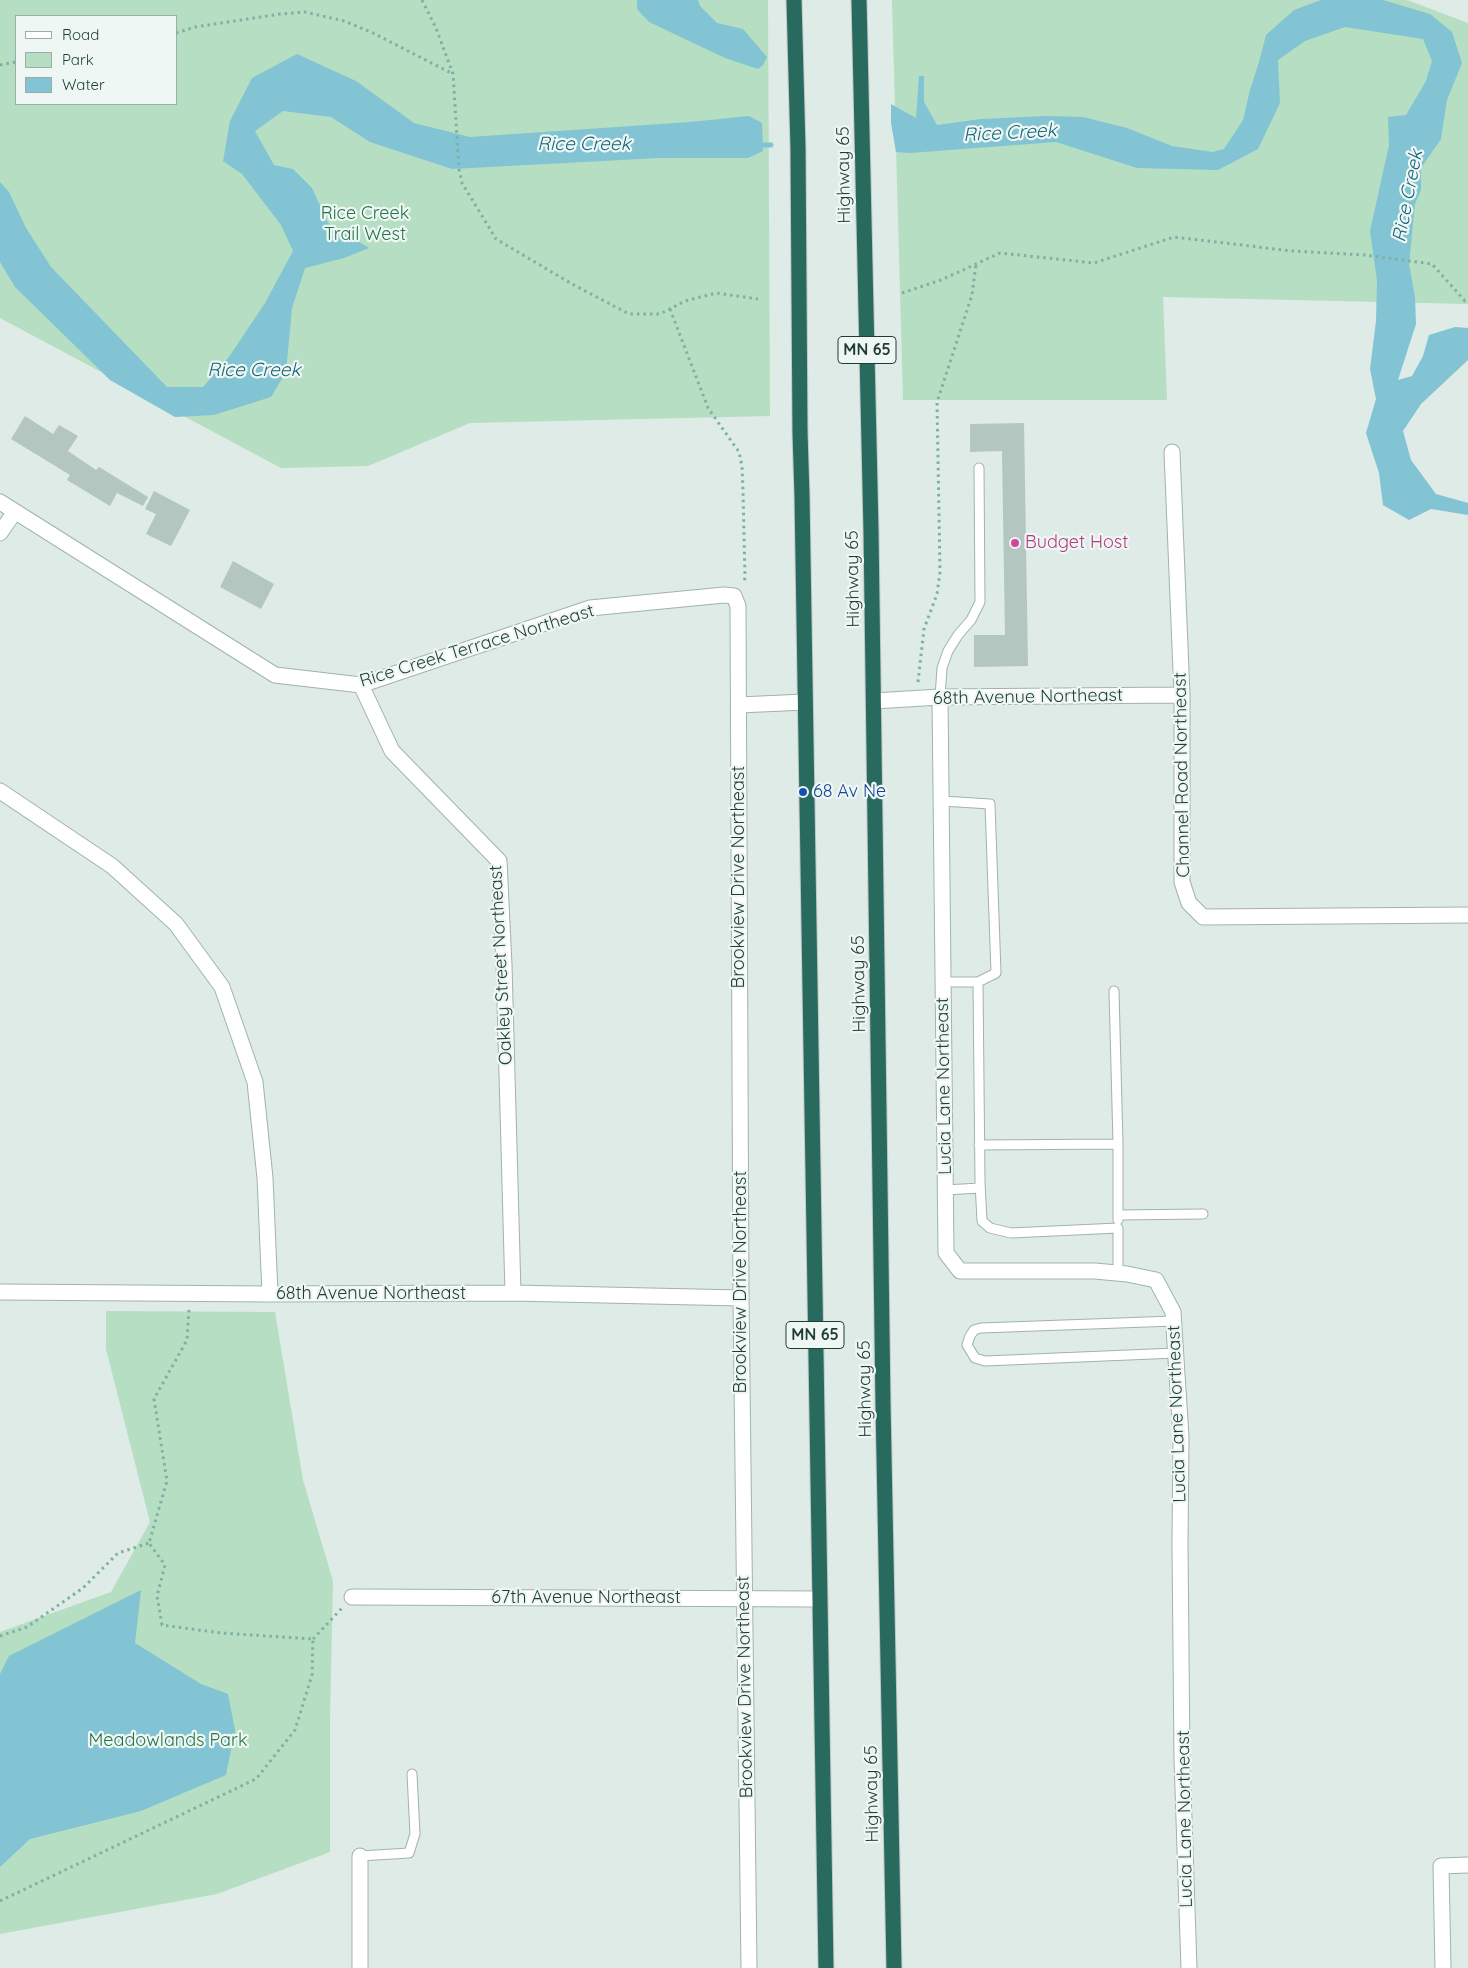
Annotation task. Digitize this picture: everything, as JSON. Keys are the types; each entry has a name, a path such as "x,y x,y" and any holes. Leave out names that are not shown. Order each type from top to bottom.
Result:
{"highway":[{"name":"MN 65","path":"794,0 798,148 800,432 826,1968"},
{"name":"Highway 65","path":"859,0 874,701 894,1968"}],"street":[{"name":"Channel Road Northeast","path":"1172,452 1182,695 1182,882 1189,903 1203,917 1468,916"},
{"name":"Rice Creek Terrace Northeast","path":"0,502 14,513 275,675 361,685 590,608 724,595 734,596"},
{"path":"0,533 14,513"},
{"name":"Brookview Drive Northeast","path":"734,596 738,606 741,1298 750,1968"},
{"name":"Oakley Street Northeast","path":"361,685 392,751 499,861 504,965 513,1293"},
{"name":"68th Avenue Northeast","path":"874,701 940,697 1182,695"},
{"name":"Lucia Lane Northeast","path":"940,697 946,1253 960,1271 1095,1271 1156,1280 1173,1312 1182,1437 1180,1544 1182,1758 1189,1968"},
{"path":"738,705 805,702"},
{"path":"0,791 112,866 176,924 222,987 255,1082 265,1178 270,1294"},
{"name":"68th Avenue Northeast","path":"0,1292 513,1293 741,1298"},
{"name":"67th Avenue Northeast","path":"352,1597 820,1599"},
{"path":"360,1856 360,1968"},
{"path":"1443,1968 1441,1866 1468,1865"}],"lane":[{"path":"940,697 942,668 948,651 958,635 971,620 980,602 979,468"},
{"path":"942,801 990,804 996,974 978,982 943,982"},
{"path":"978,982 979,1146 982,1221 990,1228 1011,1233 1118,1228"},
{"path":"1114,991 1118,1144 1118,1273"},
{"path":"979,1146 1118,1144"},
{"path":"945,1190 980,1188"},
{"path":"1118,1215 1203,1214"},
{"path":"1174,1321 981,1328 974,1330 967,1345 975,1358 985,1361 1176,1353"},
{"path":"360,1856 409,1853 415,1834 412,1774"}],"path":[{"path":"422,0 436,28 453,74 459,169 462,183 496,239 572,284 630,314 660,314 685,301 716,293 758,299"},
{"path":"178,32 280,14 305,12 344,20 374,33 453,74"},
{"path":"0,65 15,62"},
{"path":"902,293 941,280 1000,252 1094,263 1174,237 1292,251 1364,255 1432,264 1464,301 1468,301"},
{"path":"919,698 918,674 924,629 937,594 940,572 937,402 972,295 976,264"},
{"path":"670,309 708,408 739,452 741,459 745,577 744,585 734,596"},
{"path":"149,1543 168,1481 154,1399 187,1340 190,1293"},
{"path":"0,1636 27,1627 83,1588 118,1554 149,1543"},
{"path":"149,1543 165,1564 157,1596 162,1624 221,1633 313,1639"},
{"path":"0,1901 256,1778 295,1730 312,1675 313,1639 352,1597"}],"green space":[{"name":"Rice Creek Trail West","path":"0,0 768,0 770,416 470,423 368,466 281,468 0,318"},
{"path":"892,0 1407,0 1468,23 1468,304 1163,297 1167,400 903,400"},
{"name":"Meadowlands Park","path":"106,1311 275,1312 303,1480 333,1581 330,1852 217,1894 0,1934 0,1632 111,1592 150,1522 106,1349"}],"water":[{"path":"637,0 698,0 700,6 717,23 743,29 767,57 763,65 758,69 725,58 649,22 637,9"},
{"name":"Rice Creek","path":"1321,0 1383,0 1430,14 1452,32 1462,63 1447,100 1441,139 1421,168 1421,190 1415,204 1409,264 1415,297 1416,324 1398,380 1412,376 1423,356 1429,335 1455,327 1468,328 1468,360 1421,404 1403,431 1411,460 1436,494 1468,503 1468,515 1431,509 1409,520 1383,505 1379,473 1366,433 1376,399 1370,369 1376,321 1377,281 1370,231 1389,145 1388,117 1406,115 1426,81 1432,61 1423,39 1345,27 1305,41 1278,60 1280,103 1258,149 1218,170 1137,168 1056,142 910,153 896,152 891,123 891,104 916,118 919,76 924,76 924,102 937,125 981,119 1045,116 1083,117 1127,128 1172,146 1213,152 1224,149 1243,120 1266,35 1294,10"},
{"name":"Rice Creek","path":"297,54 356,81 414,123 470,137 690,122 749,116 762,123 763,151 748,158 659,158 452,169 370,142 331,117 283,111 255,131 274,165 293,169 312,188 328,223 369,248 344,258 305,268 292,308 286,372 271,397 214,415 175,417 110,380 15,287 0,262 0,182 9,192 26,228 51,267 167,387 203,387 229,357 265,303 293,251 281,225 242,174 223,161 230,121 252,78"},
{"path":"141,1590 135,1643 201,1684 228,1694 235,1730 226,1775 141,1811 30,1839 0,1867 0,1674 9,1656"}],"building":[{"path":"25,416 53,434 59,425 78,436 68,451 96,470 99,467 148,497 143,506 117,493 110,506 67,480 70,475 11,439"},
{"name":"Budget Host","path":"1024,423 1028,666 974,667 974,635 1005,635 1002,451 970,452 970,424"},
{"path":"154,491 190,510 171,546 146,534 156,514 145,509"},
{"path":"233,561 274,584 261,609 220,587"}],"waterway":[{"name":"Rice Creek","path":"756,145 771,145"}],"place":[{"name":"Budget Host","path":"1015,543"},
{"name":"68 Av Ne","path":"803,792"}]}
